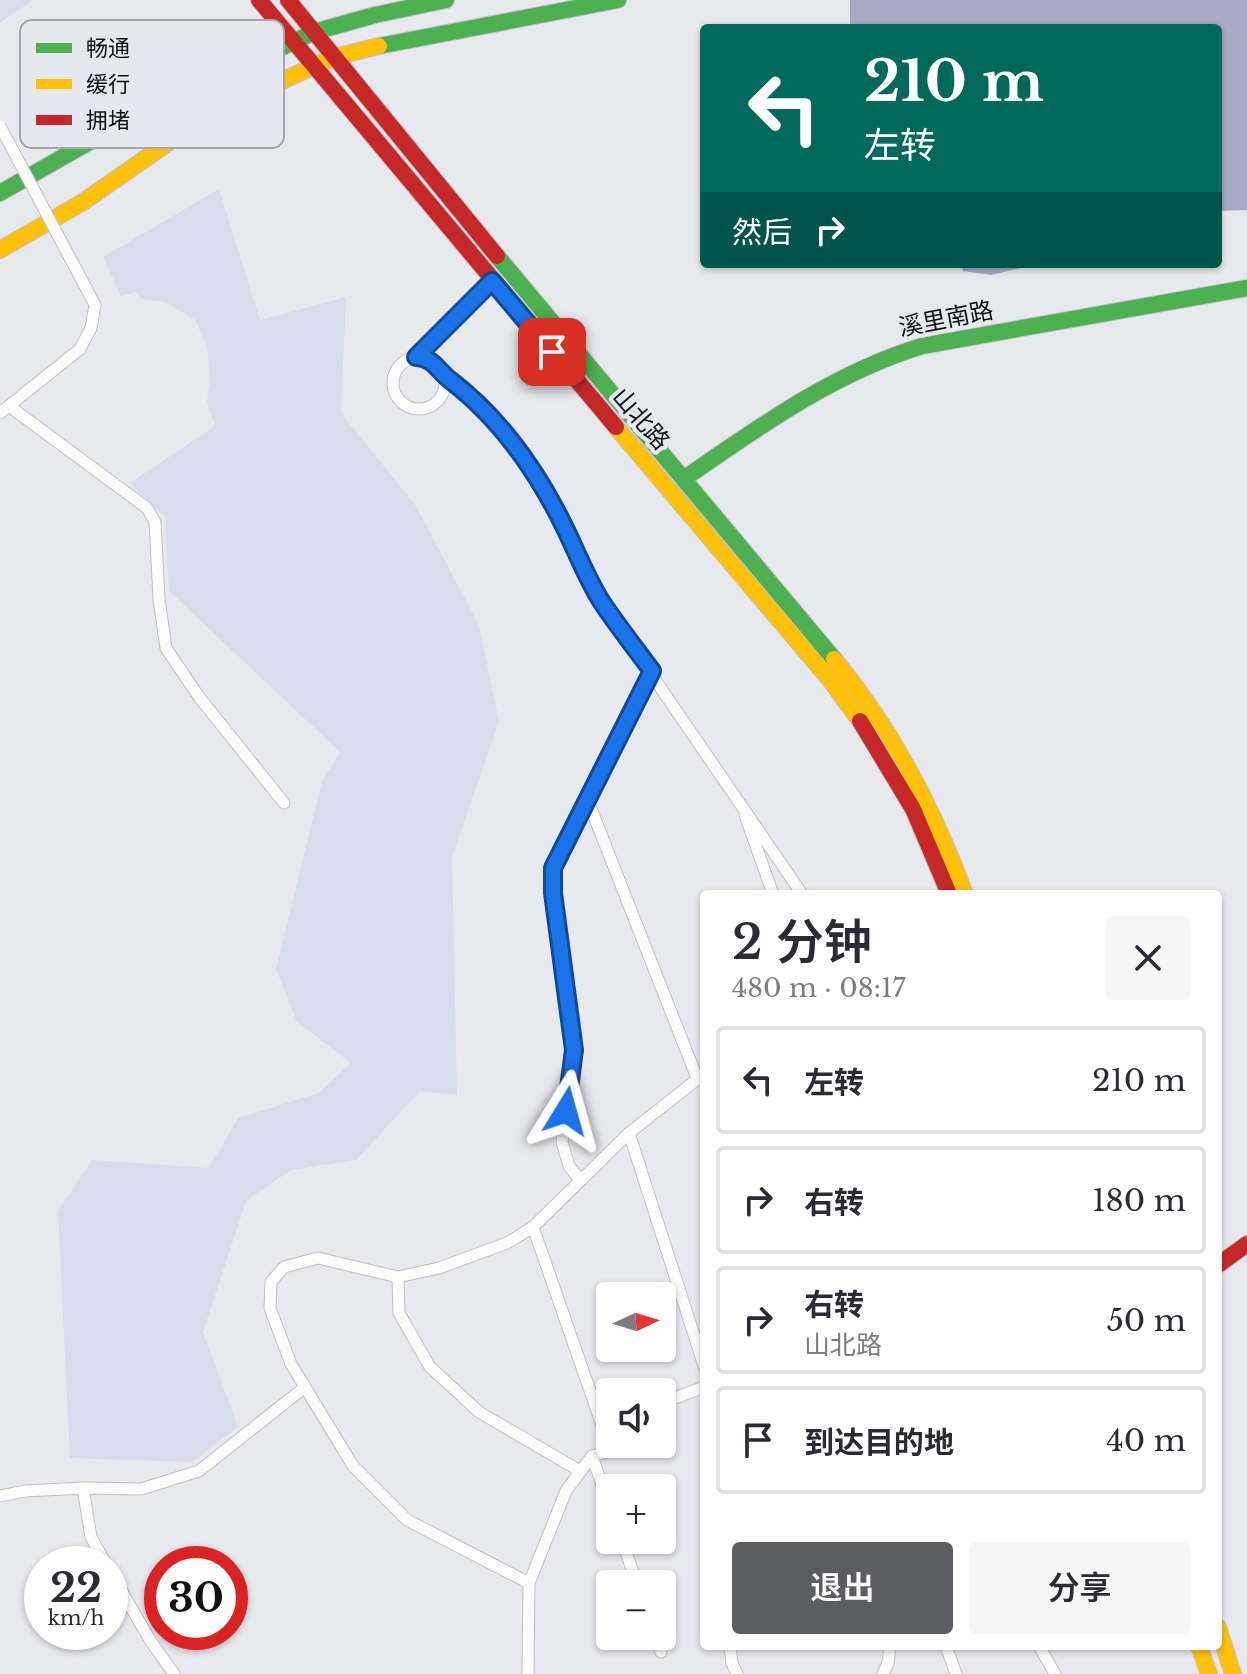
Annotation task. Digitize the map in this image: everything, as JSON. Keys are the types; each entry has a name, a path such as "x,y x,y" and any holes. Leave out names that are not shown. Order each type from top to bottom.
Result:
{"main road":[{"name":"山北路","path":"259,0 275,20"},
{"name":"山北路","path":"288,0 373,107 850,678 884,725 934,813 963,890"},
{"path":"284,46 314,32 446,0"},
{"path":"284,81 334,57 391,43 618,0"},
{"name":"山北路","path":"284,31 492,281 793,633 858,717 912,804 931,843 948,890"},
{"path":"0,193 79,148"},
{"path":"0,250 83,202 161,148"},
{"name":"溪里南路","path":"685,478 795,404 894,354 922,346 1247,288"},
{"path":"1222,1262 1247,1244"},
{"path":"1222,1640 1233,1674"},
{"path":"1200,1650 1209,1674"}],"street":[{"path":"0,126 95,305 91,328 80,349 4,409 147,508 155,522 159,599 166,648 199,697 284,803"},
{"path":"443,374 443,391 434,405 417,409 409,407 396,396 393,379 401,364 416,357 492,281"},
{"path":"416,357 432,361 443,374 475,399 521,451 562,522 601,601 740,799 799,890"},
{"path":"580,1180 569,1166 562,1142 574,1050 552,879 556,858 588,801 652,671"},
{"path":"740,799 772,890"},
{"path":"588,801 700,1074"},
{"path":"529,1583 407,1520 353,1466 291,1364 270,1308 271,1282 284,1267 318,1258 398,1277 429,1271 488,1252 533,1227 629,1133 700,1077"},
{"path":"629,1133 700,1354"},
{"path":"533,1227 596,1398"},
{"path":"398,1277 399,1313 430,1367 479,1412 580,1471"},
{"path":"0,1496 25,1491 83,1488 141,1489 199,1471 305,1387"},
{"path":"676,1398 700,1389"},
{"path":"528,1674 529,1583 566,1491 596,1454"},
{"path":"592,1456 598,1474"},
{"path":"83,1488 91,1537 96,1546"},
{"path":"128,1602 174,1674"},
{"path":"730,1650 737,1674"},
{"path":"883,1674 890,1650"},
{"path":"947,1650 956,1674"},
{"path":"1041,1650 1055,1674"}],"shaded area":[{"path":"0,0 33,0 0,23"},
{"path":"850,0 1247,0 1247,210 1222,211 1222,24 850,24"},
{"path":"219,189 260,320 346,297 341,413 416,506 479,625 499,722 452,857 457,1095 420,1091 356,1160 291,1170 246,1201 203,1332 238,1427 192,1462 70,1458 58,1211 92,1160 209,1168 238,1118 319,1093 351,1063 297,1022 276,969 322,781 340,752 169,591 165,517 130,483 215,426 207,402 210,379 207,346 195,320 166,302 141,299 136,292 121,296 103,257"},
{"path":"962,268 1021,268 991,275 963,271"}],"traffic: fast":[{"path":"284,46 314,32 446,0"},
{"path":"379,46 618,0"},
{"path":"0,193 79,148"},
{"path":"497,256 834,659"},
{"path":"685,478 828,386 890,357 922,346 1247,288"}],"traffic: slow":[{"path":"284,80 334,57 379,46"},
{"path":"0,250 83,202 161,148"},
{"path":"616,427 831,681 860,721"},
{"path":"834,659 875,713 910,771 940,832 963,890"},
{"path":"1222,1640 1233,1674"},
{"path":"1200,1650 1209,1674"}],"traffic: jam":[{"path":"259,0 276,20"},
{"path":"288,0 497,256"},
{"path":"284,30 616,427"},
{"path":"860,721 913,809 947,890"},
{"path":"1222,1262 1247,1244"}],"route":[{"path":"552,352 492,281 416,357 439,366 443,374 475,399 512,439 545,491 601,601 652,671 553,868 553,893 574,1050 566,1111"}]}
